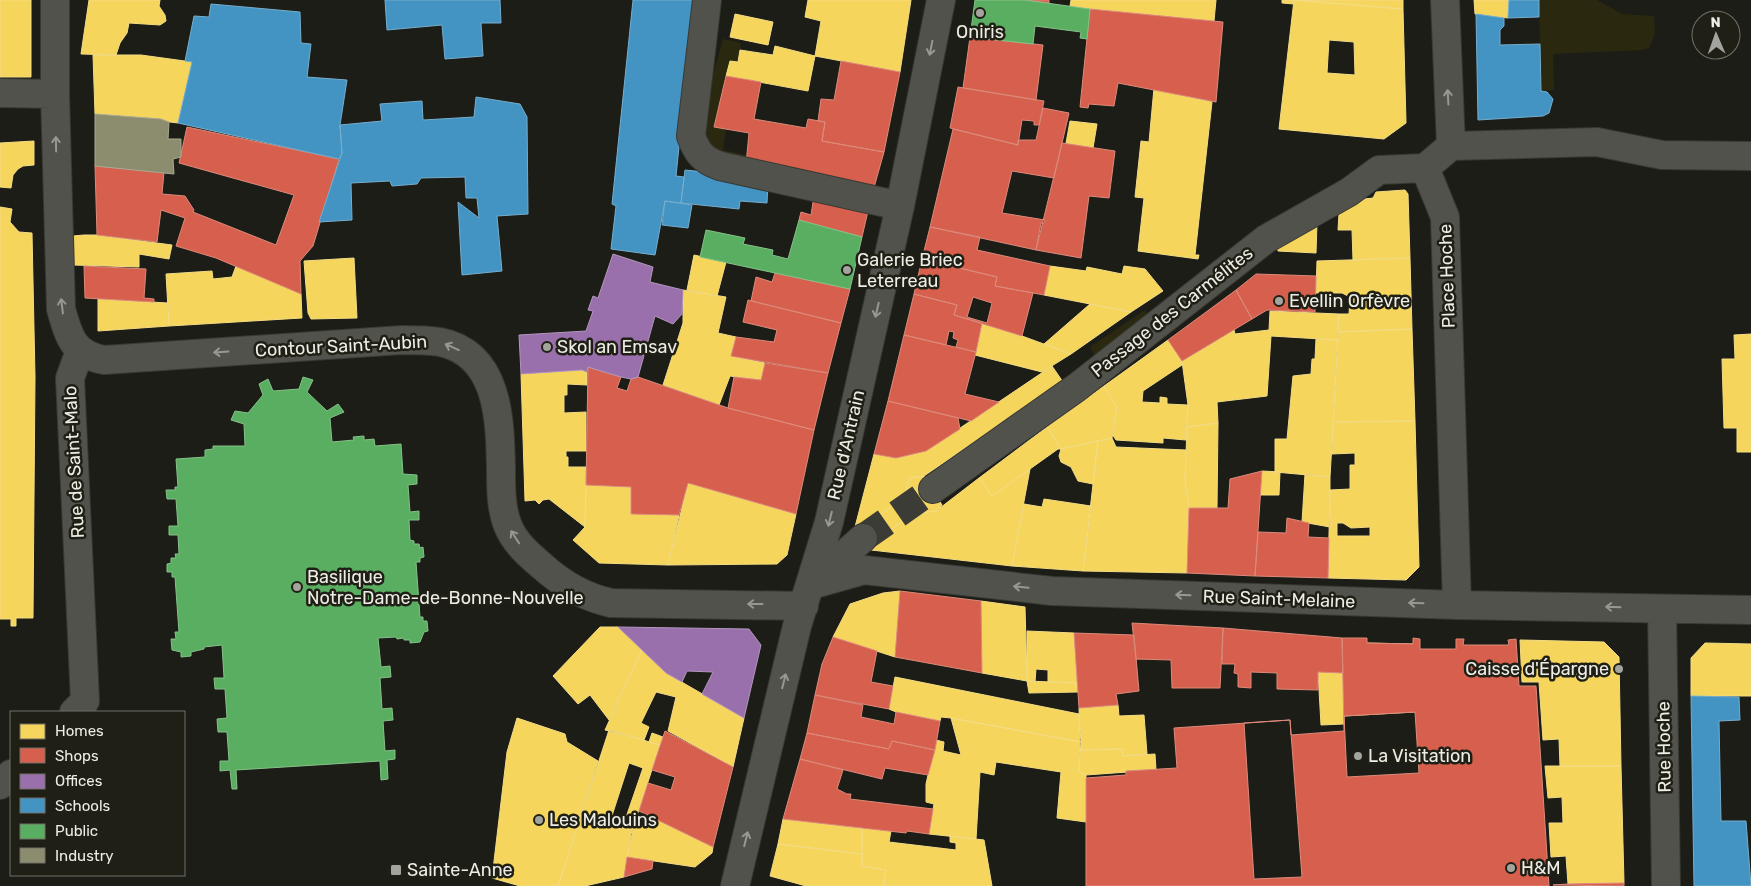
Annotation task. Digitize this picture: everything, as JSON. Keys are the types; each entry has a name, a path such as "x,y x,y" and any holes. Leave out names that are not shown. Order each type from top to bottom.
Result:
{"street":[{"path":"55,0 55,94 61,309 66,328 80,351"},
{"path":"707,0 691,136 697,152 705,160 720,166 900,206"},
{"name":"Rue d'Antrain","path":"735,886 807,595 829,522 900,206 940,0"},
{"path":"1445,0 1451,146"},
{"path":"0,93 55,94"},
{"path":"1425,168 1451,146 1597,142 1662,155 1751,156"},
{"name":"Place Hoche","path":"1425,168 1445,217 1457,605"},
{"name":"Passage des Carmélites","path":"933,489 1076,388 1266,239 1349,192 1379,170 1425,168"},
{"name":"Contour Saint-Aubin","path":"80,351 89,357 112,360 402,340 440,342 458,350 476,362 488,379 498,405 501,496 508,526 522,549 563,584 586,596 611,603 807,595"},
{"name":"Rue de Saint-Malo","path":"75,711 85,701 70,378 80,351"},
{"path":"807,595 863,538"},
{"name":"Rue Saint-Melaine","path":"807,595 864,570 1052,591 1457,605 1751,610"},
{"name":"Rue Hoche","path":"1662,609 1666,886"},
{"path":"0,785 10,775"}],"shaded area":[{"path":"1539,0 1597,0 1622,14 1654,16 1655,33 1649,48 1641,50 1553,54 1554,90 1541,91"},
{"path":"723,39 741,43 738,62 726,72 714,126 726,129 723,150 746,155 746,164 706,145 700,121"},
{"path":"1145,310 1149,317 1095,356 1090,347"}],"building: Homes":[{"path":"0,0 31,0 31,77 0,77"},
{"path":"89,0 160,0 159,6 165,15 166,21 160,25 129,23 127,33 120,43 116,55 81,54"},
{"path":"808,0 911,0 900,72 815,56 821,21 805,17"},
{"path":"1071,0 1216,0 1214,21 1090,9 1070,6"},
{"path":"1282,0 1294,0 1294,4 1282,3"},
{"path":"1294,0 1403,9 1406,123 1384,139 1279,129","holes":["1329,40 1354,42 1355,75 1327,73"]},
{"path":"1294,0 1403,0 1403,9"},
{"path":"1474,0 1509,0 1508,18 1475,14"},
{"path":"735,14 773,22 768,45 730,37"},
{"path":"775,46 815,56 808,91 726,76 730,61 738,62 740,50 773,55"},
{"path":"93,55 141,55 192,62 178,123 162,121 161,119 95,114"},
{"path":"1154,88 1212,102 1195,255 1199,255 1198,259 1138,251 1144,198 1135,197 1141,141 1149,142"},
{"path":"1070,121 1097,124 1093,148 1066,143"},
{"path":"34,141 34,165 23,166 18,169 13,175 11,188 0,187 0,143"},
{"path":"1405,190 1408,194 1410,258 1353,260 1352,230 1338,230 1339,213 1364,199 1373,198 1376,192"},
{"path":"0,207 12,209 10,222 19,232 32,233 35,377 33,618 16,618 16,626 11,626 11,619 0,619"},
{"path":"1317,223 1316,253 1278,251 1277,245"},
{"path":"84,235 172,245 169,259 139,254 139,267 73,265 73,236"},
{"path":"694,255 726,262 717,296 687,290"},
{"path":"354,258 357,318 311,319 308,313 304,261"},
{"path":"1410,258 1412,329 1338,332 1339,314 1349,314 1350,297 1342,293 1316,293 1317,261"},
{"path":"236,266 301,294 302,318 169,326 166,274 212,271 213,279 232,277"},
{"path":"1050,266 1086,271 1087,267 1122,274 1124,266 1145,269 1163,291 1131,312 1044,295"},
{"path":"683,290 726,297 718,333 736,337 731,356 765,363 761,380 730,376 719,405 663,385 683,323"},
{"path":"98,299 168,303 169,326 98,331"},
{"path":"1090,304 1131,312 1071,354 1044,344"},
{"path":"1270,311 1339,314 1338,340 1271,336 1267,396 1217,402 1218,423 1187,427 1188,405 1182,361 1234,330 1235,334 1269,330"},
{"path":"982,323 1071,354 1042,372 975,355"},
{"path":"1412,329 1415,421 1333,422 1338,332"},
{"path":"1751,334 1751,452 1737,452 1737,428 1724,428 1722,359 1735,359 1734,335"},
{"path":"1316,339 1338,340 1330,477 1275,472 1275,439 1287,439 1293,376 1311,374 1312,359 1315,359"},
{"path":"1168,340 1182,361 1182,365 1143,391 1142,402 1160,403 1160,397 1167,398 1167,404 1188,405 1186,440 1163,438 1163,443 1116,440 1112,434 1117,407 1104,386"},
{"path":"1052,366 1063,382 924,476 910,478 906,488 909,495 857,530 855,527 874,454 896,458 926,451"},
{"path":"582,370 587,372 587,385 567,384 567,395 564,395 564,413 586,412 586,451 566,451 568,467 586,467 585,527 549,499 543,500 539,504 535,500 525,501 521,374"},
{"path":"1104,386 1117,407 1112,438 1061,449 1047,427"},
{"path":"1415,421 1419,567 1406,580 1328,578 1330,490 1350,489 1350,465 1355,465 1355,453 1332,454 1333,422","holes":["1337,523 1343,523 1351,528 1370,527 1370,536 1337,536"]},
{"path":"1218,423 1217,508 1189,508 1185,480 1187,427"},
{"path":"1047,427 1061,449 1058,449 992,496 979,478"},
{"path":"1112,438 1116,447 1186,450 1185,480 1189,508 1187,573 1083,571 1098,441"},
{"path":"1098,441 1093,484 1078,481 1071,467 1061,462 1059,456 1061,449"},
{"path":"1030,469 1012,566 871,550 868,546 920,509 922,513 936,511 979,478 992,496"},
{"path":"1262,471 1280,472 1279,495 1260,495"},
{"path":"1305,474 1330,477 1330,527 1302,522"},
{"path":"924,476 942,505 936,511 922,513 920,509 868,546 857,530 909,495 906,488 910,478"},
{"path":"688,483 796,514 787,555 777,564 668,565"},
{"path":"586,485 631,487 631,514 679,515 668,565 599,563 573,540 585,527"},
{"path":"1044,499 1091,506 1083,571 1012,566 1024,504 1042,507"},
{"path":"900,591 895,657 833,637 850,604 883,593"},
{"path":"981,601 1025,607 1027,681 982,673"},
{"path":"600,627 618,627 642,649 609,720 590,695 578,704 553,676"},
{"path":"1027,631 1074,633 1077,683 1048,682 1048,670 1036,669 1035,682 1027,681"},
{"path":"1520,640 1604,642 1619,657 1621,766 1560,766 1559,739 1543,740 1539,682 1522,682"},
{"path":"1705,643 1751,644 1751,696 1691,696 1691,658"},
{"path":"1342,644 1413,644 1415,712 1344,716"},
{"path":"642,649 666,673 744,718 733,767 668,731 676,697 656,692 641,723 649,727 644,740 605,730"},
{"path":"1318,672 1343,673 1344,724 1321,725"},
{"path":"895,677 1079,714 1081,742 951,718 941,717 940,721 896,712 889,709"},
{"path":"1027,681 1077,683 1078,692 1029,693"},
{"path":"1118,705 1119,716 1144,715 1147,754 1123,756 1122,749 1080,750 1079,708"},
{"name":"Les Malouins","path":"517,718 565,734 567,742 598,761 558,886 520,886 492,878 507,752"},
{"path":"951,718 1081,742 1079,772 1086,775 1086,822 1057,818 1061,772 996,762 994,775 980,772 976,839 929,834 934,804 926,802 926,784 936,740 944,742 943,751 961,755"},
{"path":"609,730 660,745 631,834 624,877 585,886 558,886","holes":["629,763 643,768 622,829 609,825"]},
{"path":"652,733 663,737 660,745 649,742"},
{"path":"1122,749 1123,756 1155,754 1156,770 1086,775 1079,772 1080,750"},
{"path":"1545,766 1621,766 1624,883 1568,884 1566,856 1551,857 1549,823 1563,823 1562,797 1548,798"},
{"path":"653,817 713,847 712,853 695,867 627,857 635,821 649,825"},
{"path":"783,819 862,828 862,854 778,844"},
{"path":"862,828 891,831 889,842 956,850 956,843 950,842 950,836 984,840 992,886 884,886 886,870 862,866"},
{"path":"778,844 862,854 862,866 886,870 884,886 806,886 770,876"}],"building: Shops":[{"path":"1024,0 1049,0 1049,3"},
{"path":"1090,9 1223,22 1216,102 1118,83 1114,106 1089,104 1088,108 1080,107"},
{"path":"970,37 1043,45 1036,100 963,88"},
{"path":"841,61 900,72 884,152 822,141 825,122 818,121 821,99 834,100"},
{"path":"726,76 761,82 754,119 806,128 808,119 825,122 822,141 884,152 873,191 746,164 749,133 714,127"},
{"path":"958,87 1044,101 1039,125 1034,125 1034,121 1022,120 1018,145 950,128"},
{"path":"1043,108 1069,113 1054,178 1012,171 1002,213 1045,220 1044,223 1041,223 1036,250 930,227 953,129 1018,145 1018,140 1036,140"},
{"path":"187,127 339,159 313,246 300,261 301,294 216,258 176,246 185,218 161,210 157,242 97,235 95,166 164,172 162,194 185,196 194,210 193,212 276,245 294,195 179,163"},
{"path":"1062,143 1115,151 1109,198 1089,196 1081,258 1036,250"},
{"path":"814,196 868,211 862,237 799,220 801,212 811,215"},
{"path":"930,227 980,237 977,250 1050,266 1044,295 995,286 997,277 922,259"},
{"path":"922,259 997,277 995,286 1033,293 1022,336 954,315 957,305 914,294","holes":["973,297 992,303 987,323 967,317"]},
{"path":"84,266 146,269 144,298 154,299 154,302 85,298"},
{"path":"775,273 850,289 841,323 751,301 756,277 772,282"},
{"name":"Evellin Orfèvre","path":"1256,274 1316,276 1315,312 1267,310 1252,319 1236,290"},
{"path":"1236,290 1252,319 1182,361 1168,340"},
{"path":"914,294 957,305 954,315 982,323 976,352 956,347 958,340 953,338 954,332 949,331 946,345 904,335"},
{"path":"748,300 841,323 828,373 731,356 736,337 774,342 777,330 743,322"},
{"path":"904,335 976,352 965,394 999,402 971,421 888,401"},
{"path":"765,363 828,373 814,430 728,408 734,377 761,380"},
{"path":"588,367 621,377 617,388 627,391 631,379 638,377 728,408 814,430 796,514 688,483 679,515 631,514 631,487 586,485"},
{"path":"888,401 958,418 960,429 926,451 896,458 874,454"},
{"path":"1262,471 1255,576 1187,573 1189,508 1228,508 1230,479"},
{"path":"1287,518 1309,523 1308,537 1329,538 1328,578 1255,576 1258,532 1286,533"},
{"path":"900,591 981,601 982,673 895,657"},
{"path":"1132,623 1223,628 1220,688 1172,688 1171,660 1136,659"},
{"path":"1223,628 1342,638 1343,673 1318,672 1318,690 1277,689 1277,673 1251,672 1251,688 1238,687 1238,674 1234,673 1235,664 1222,664"},
{"path":"1074,633 1134,635 1139,691 1116,694 1118,705 1079,708"},
{"path":"833,637 877,651 871,682 893,686 889,709 815,695 822,664"},
{"name":"La Visitation","path":"1342,638 1367,638 1367,643 1413,644 1413,638 1420,639 1420,649 1456,649 1456,639 1464,639 1463,645 1509,645 1508,640 1516,639 1519,686 1536,686 1549,886 1086,886 1086,778 1126,775 1126,771 1177,768 1174,728 1290,720 1291,735 1344,731"},
{"path":"815,695 863,705 861,717 894,724 896,712 940,721 935,750 892,741 889,749 807,733"},
{"path":"1415,712 1419,773 1347,777 1344,716"},
{"path":"1290,720 1302,877 1254,879 1244,723"},
{"path":"665,731 733,767 713,847 639,811 648,783 671,790 675,777 652,770"},
{"path":"807,733 889,749 892,741 935,750 928,775 885,768 882,779 800,759"},
{"path":"800,759 843,770 837,789 851,794 850,799 933,809 929,834 783,819"},
{"path":"627,857 653,861 652,869 624,877"},
{"path":"1624,883 1624,886 1553,885 1568,884"}],"building: Offices":[{"path":"613,254 653,267 650,282 683,290 682,314 673,324 655,316 638,377 631,379 621,377 588,367 587,372 582,370 521,374 519,335 586,331 593,311 588,310 593,296 598,298"},
{"path":"618,627 749,629 761,645 744,718 702,694 713,672 687,671 682,682 666,673"}],"building: Schools":[{"path":"385,0 500,0 501,23 481,23 483,56 445,59 442,25 387,30"},
{"path":"633,0 694,0 676,176 684,177 681,203 665,201 655,255 611,249 616,206 612,204"},
{"path":"1509,0 1539,0 1539,17 1508,18"},
{"path":"211,4 300,12 301,43 311,44 307,77 347,80 340,125 342,153 339,159 178,123 192,62 185,61 194,16 209,17"},
{"path":"1476,14 1504,18 1504,26 1500,30 1500,45 1540,44 1541,91 1547,92 1553,99 1549,113 1543,116 1478,120"},
{"path":"476,97 520,104 527,117 528,214 497,216 502,271 462,275 458,202 479,218 477,198 466,198 465,177 421,178 417,184 392,186 390,181 351,183 352,220 319,222 342,153 340,125 382,121 380,104 422,101 423,120 474,117"},
{"path":"685,170 735,175 768,183 767,203 740,201 739,209 681,203"},
{"path":"665,201 692,205 688,228 662,225"},
{"path":"1691,696 1739,697 1740,720 1719,721 1721,821 1746,821 1751,886 1694,886"}],"building: Public":[{"path":"975,0 1024,0 1090,9 1087,39 1080,38 1081,32 1035,26 1033,44 970,37"},
{"path":"799,220 862,237 850,289 700,257 706,230 745,238 743,244 773,250 772,255 788,259"},
{"name":"Basilique Notre-Dame-de-Bonne-Nouvelle","path":"303,377 313,380 307,392 327,411 338,404 344,412 330,418 332,442 354,440 353,437 364,436 364,440 374,439 375,446 401,444 403,474 417,475 417,484 408,485 410,512 419,511 419,520 409,520 410,540 414,541 414,544 419,544 420,548 423,547 424,557 420,558 420,562 416,562 420,617 423,617 423,621 427,621 428,631 424,632 420,642 410,643 410,640 404,640 404,638 397,639 396,637 378,638 381,667 390,666 391,677 380,678 382,709 392,708 393,720 383,721 385,751 395,750 395,759 387,760 388,779 381,780 380,761 236,770 237,789 232,789 230,770 220,771 220,761 229,761 227,732 218,732 217,719 227,718 225,689 215,689 214,678 224,678 222,645 204,647 204,649 191,652 191,656 181,657 181,652 172,650 171,639 176,639 175,632 179,632 175,577 172,577 172,572 167,572 167,564 171,563 171,558 176,558 175,554 179,554 178,535 169,535 169,526 178,526 176,499 167,499 166,490 175,490 175,487 178,487 176,459 205,457 205,450 213,449 213,446 245,446 244,424 231,420 235,411 248,413 263,395 259,384 268,379 273,391 299,389"}],"building: Industry":[{"path":"95,114 161,119 169,122 168,139 181,139 181,157 173,159 174,174 95,166"}],"tunnel":[{"path":"863,538 933,489"}],"place":[{"name":"Oniris","path":"980,13"},
{"name":"Galerie Briec Leterreau","path":"847,270"},
{"name":"Evellin Orfèvre","path":"1279,301"},
{"name":"Skol an Emsav","path":"547,347"},
{"name":"Basilique Notre-Dame-de-Bonne-Nouvelle","path":"297,587"},
{"name":"Caisse d'Épargne","path":"1619,669"},
{"name":"La Visitation","path":"1358,756"},
{"name":"Les Malouins","path":"539,820"},
{"name":"H&M","path":"1511,868"},
{"name":"Sainte-Anne","path":"396,870"}]}
